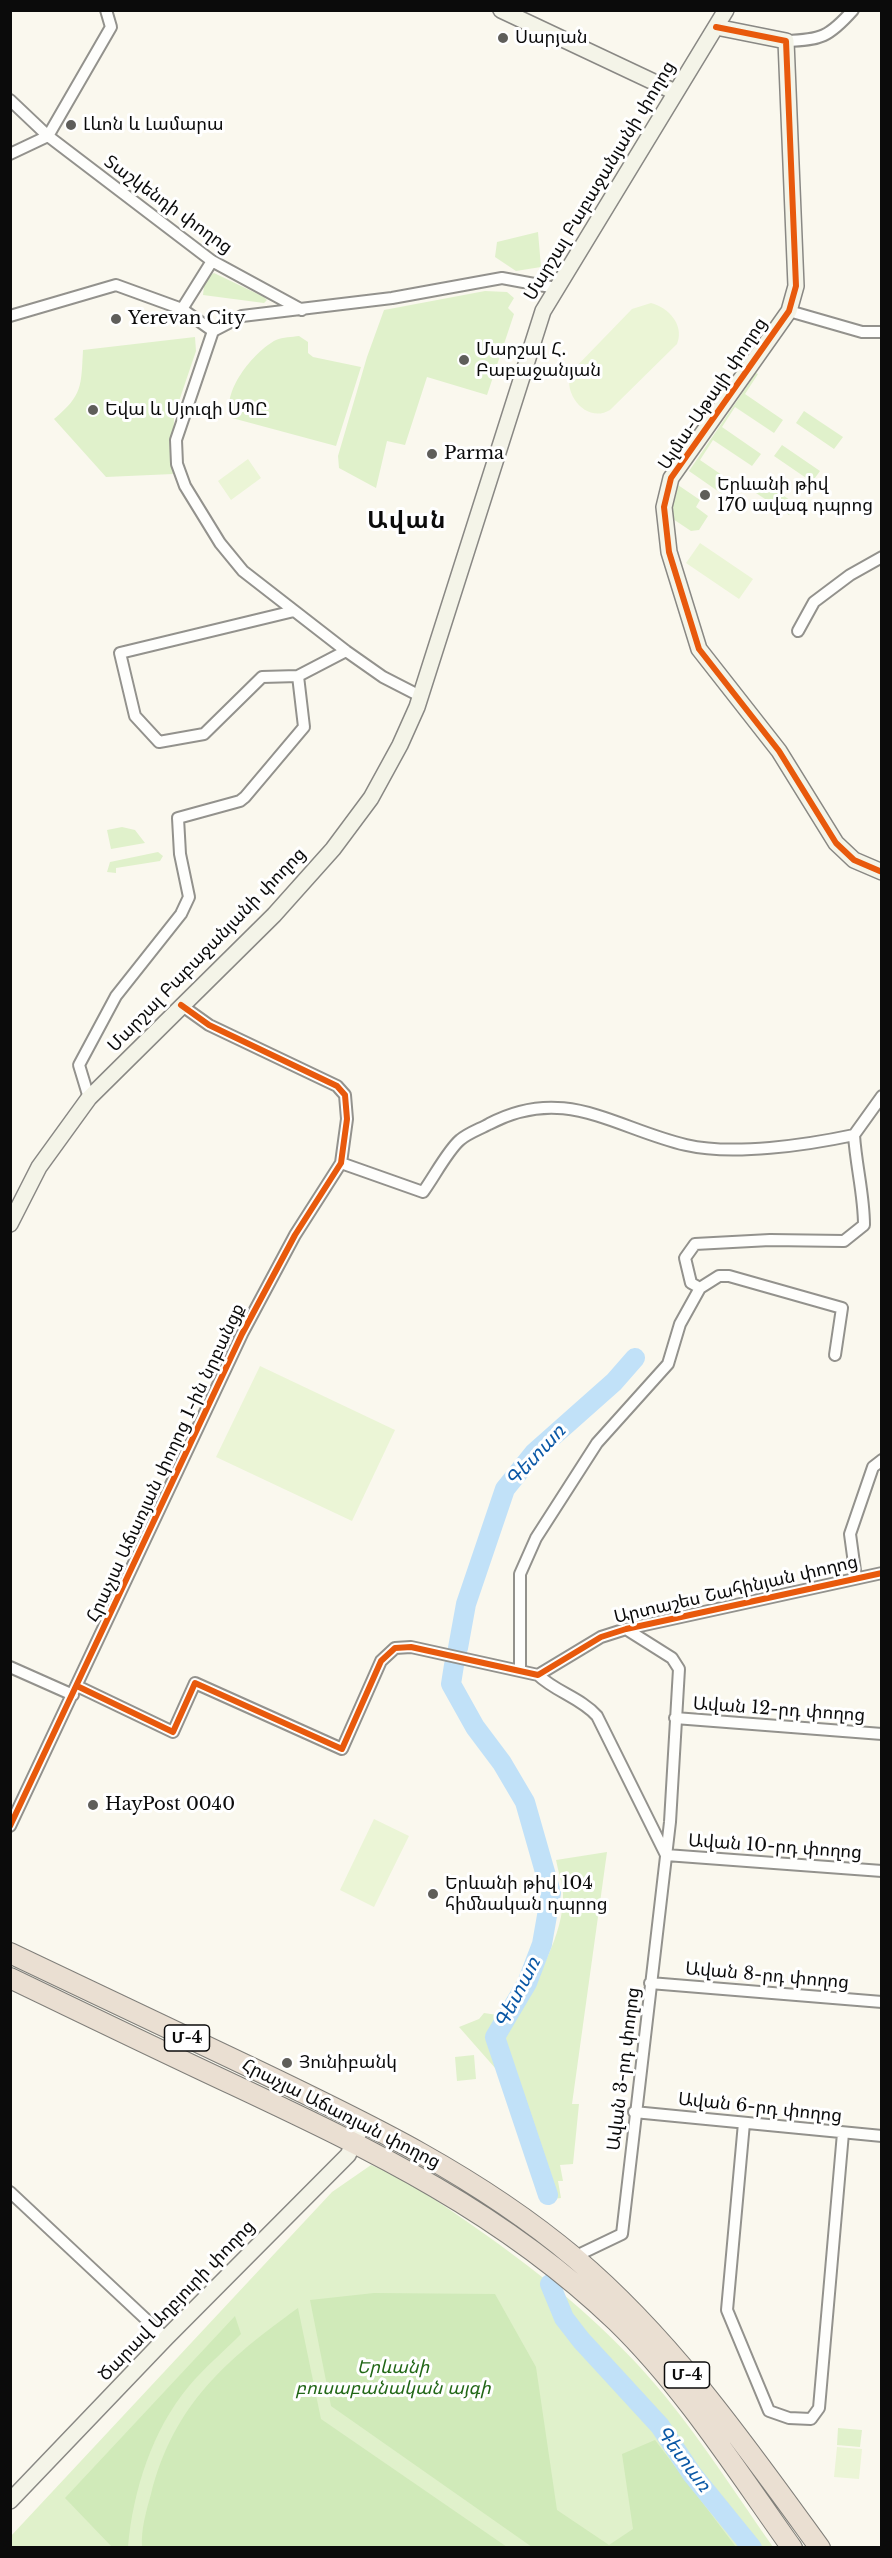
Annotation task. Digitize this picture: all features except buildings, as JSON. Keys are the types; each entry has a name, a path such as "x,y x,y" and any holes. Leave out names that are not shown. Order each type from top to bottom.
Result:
{"highway":[{"name":"Հրաչյա Աճառյան փողոց","path":"10,1953 364,2122 449,2169 531,2224 574,2257 640,2319 665,2347 739,2439 819,2547"},
{"name":"Հրաչյա Աճառյան փողոց","path":"10,1978 355,2142 479,2212 560,2271 617,2322 655,2363 792,2547"}],"main road":[{"path":"501,10 675,92"},
{"name":"Մարշալ Բաբաջանյանի փողոց","path":"10,1224 39,1167 89,1098 274,915 333,849 371,798 400,746 420,696 538,325 556,288 726,10"},
{"path":"716,27 786,41"},
{"name":"Ալմա-Աթայի փողոց","path":"786,41 796,286 789,311 671,478 664,507 669,552 699,649 779,751 836,843 854,860 882,872"},
{"name":"Ծարավ Աղբյուրի փողոց","path":"10,2501 166,2338 348,2155 364,2122"}],"street":[{"path":"10,154 48,136 111,27 106,10"},
{"path":"786,41 816,40 838,26 853,10"},
{"name":"Տաշկենդի փողոց","path":"10,100 48,136 212,261 303,310"},
{"path":"182,309 212,261"},
{"path":"420,696 383,677 346,651 243,571 220,543 185,486 175,453 178,428 213,331 242,316 392,298 502,278 556,288"},
{"path":"10,316 116,285 182,309 213,331"},
{"path":"789,311 862,332 882,332"},
{"path":"798,631 814,602 850,575 882,557"},
{"path":"294,611 120,653 135,716 159,742 204,734 262,678 298,676 346,651"},
{"path":"89,1098 79,1065 116,996 181,914 189,897 180,854 178,818 240,801 245,797 304,727 298,676"},
{"path":"181,1005 209,1025 338,1086 345,1095 347,1119 341,1163 423,1192 460,1140 502,1117 548,1106 595,1113 686,1145 723,1149 799,1144 854,1135"},
{"path":"700,1288 691,1283 685,1258 695,1244 770,1240 844,1241 864,1226 864,1197 855,1154 854,1135 882,1096"},
{"name":"Հրաչյա Աճառյան փողոց 1-ին նրբանցք","path":"10,1826 242,1334 295,1235 341,1163"},
{"path":"520,1670 520,1574 536,1538 597,1443 668,1364 680,1324 700,1288 719,1276 729,1276 842,1308 835,1355"},
{"path":"856,1578 850,1534 873,1467 882,1460"},
{"name":"Արտաշես Շահինյան փողոց","path":"538,1676 601,1638 626,1629 882,1573"},
{"name":"Ավան 3-րդ փողոց","path":"574,2257 622,2234 634,2112 666,1856 679,1669 677,1663 626,1629"},
{"path":"10,1667 75,1690 172,1732 195,1683 342,1749 381,1661 395,1648 411,1647 520,1670 538,1676 553,1688 580,1702 597,1716 666,1856"},
{"name":"Ավան 12-րդ փողոց","path":"675,1718 882,1734"},
{"name":"Ավան 10-րդ փողոց","path":"666,1856 882,1871"},
{"name":"Ավան 8-րդ փողոց","path":"650,1983 882,2002"},
{"name":"Ավան 6-րդ փողոց","path":"634,2112 882,2136"},
{"path":"744,2123 727,2310 769,2411 789,2418 811,2419 819,2408 843,2133"},
{"path":"10,2192 166,2338"}],"green space":[{"path":"538,232 541,267 516,271 495,257 497,242"},
{"path":"214,273 267,300 264,303 203,295 205,278"},
{"path":"485,291 507,292 514,298 508,308 514,314 487,395 427,377 405,445 387,441 376,488 339,468 338,456 367,357 384,310"},
{"path":"651,303 663,308 677,324 679,337 677,344 610,410 593,413 585,410 573,397 570,389 571,372 632,309"},
{"path":"299,336 308,342 308,353 313,357 361,367 336,446 232,418 229,408 230,397 234,386 249,363 276,340"},
{"path":"195,337 196,351 174,416 173,474 106,477 54,419 70,403 79,389 83,350"},
{"path":"756,373 758,374 745,394 783,420 774,433 735,407 722,427 761,454 752,466 713,440 700,460 738,486 734,493 726,488 722,494 689,471"},
{"path":"804,411 843,437 834,449 796,423"},
{"path":"782,445 820,471 812,482 774,456"},
{"path":"248,459 261,478 231,500 218,481"},
{"path":"760,480 796,504 789,515 753,491"},
{"path":"678,485 700,500 696,507 708,516 699,530 691,531 673,519 669,498"},
{"path":"700,543 753,579 739,599 686,563"},
{"path":"122,827 135,830 145,843 111,849 107,830"},
{"path":"158,852 163,856 160,861 116,868 116,873 107,872 110,862"},
{"path":"260,1366 395,1430 352,1521 216,1457"},
{"path":"374,1819 409,1836 374,1907 340,1890"},
{"path":"607,1852 572,2104 579,2104 573,2164 560,2165 563,2181 558,2181 561,2198 543,2200 503,2077 459,2027 479,2019 484,2013 511,2017 539,1975 554,1942 562,1909 563,1893 556,1860"},
{"path":"474,2055 476,2079 457,2081 455,2057"},
{"name":"Երևանի բուսաբանական այգի","path":"371,2165 412,2186 476,2228 527,2265 600,2326 665,2396 773,2547 11,2548 10,2537 332,2192"},
{"path":"374,2293 495,2294 536,2367 557,2510 609,2545 633,2529 622,2454 655,2440 736,2547 532,2547 331,2406 310,2300"},
{"path":"298,2308 321,2419 507,2547 142,2547 146,2514 161,2462 189,2409 226,2366"},
{"path":"235,2316 241,2334 189,2386 176,2403 155,2442 146,2462 134,2504 128,2547 112,2547 65,2498"},
{"path":"838,2428 862,2430 860,2447 837,2445"},
{"path":"837,2447 862,2449 859,2479 834,2477"}],"waterway":[{"name":"Գետառ","path":"458,1648 466,1604 505,1489 534,1453 614,1382 635,1358"},
{"name":"Գետառ","path":"454,1665 451,1684 475,1727 502,1763 525,1802 551,1893 542,1944 527,1983 495,2037 548,2195"},
{"name":"Գետառ","path":"550,2284 564,2318 581,2340 660,2426 692,2474 752,2548"}],"cycle path":[{"path":"716,27 786,41 796,286 789,311 671,478 664,507 669,552 699,649 779,751 836,843 854,860 882,872"},
{"path":"10,1826 242,1334 295,1235 341,1163 347,1119 345,1095 337,1086 209,1025 181,1005"},
{"path":"77,1686 173,1732 195,1683 342,1749 381,1661 395,1648 411,1647 538,1675 601,1637 626,1629 882,1573"}],"place":[{"name":"Սարյան","path":"503,38"},
{"name":"Լևոն և Լամարա","path":"71,125"},
{"name":"Yerevan City","path":"116,319"},
{"name":"Մարշալ Հ. Բաբաջանյան","path":"464,360"},
{"name":"Եվա և Սյուզի ՍՊԸ","path":"93,410"},
{"name":"Parma","path":"432,454"},
{"name":"Երևանի թիվ 170 ավագ դպրոց","path":"705,495"},
{"name":"HayPost 0040","path":"93,1805"},
{"name":"Երևանի թիվ 104 հիմնական դպրոց","path":"433,1894"},
{"name":"Յունիբանկ","path":"287,2063"}],"district":[{"name":"Ավան","path":"407,521"}]}
